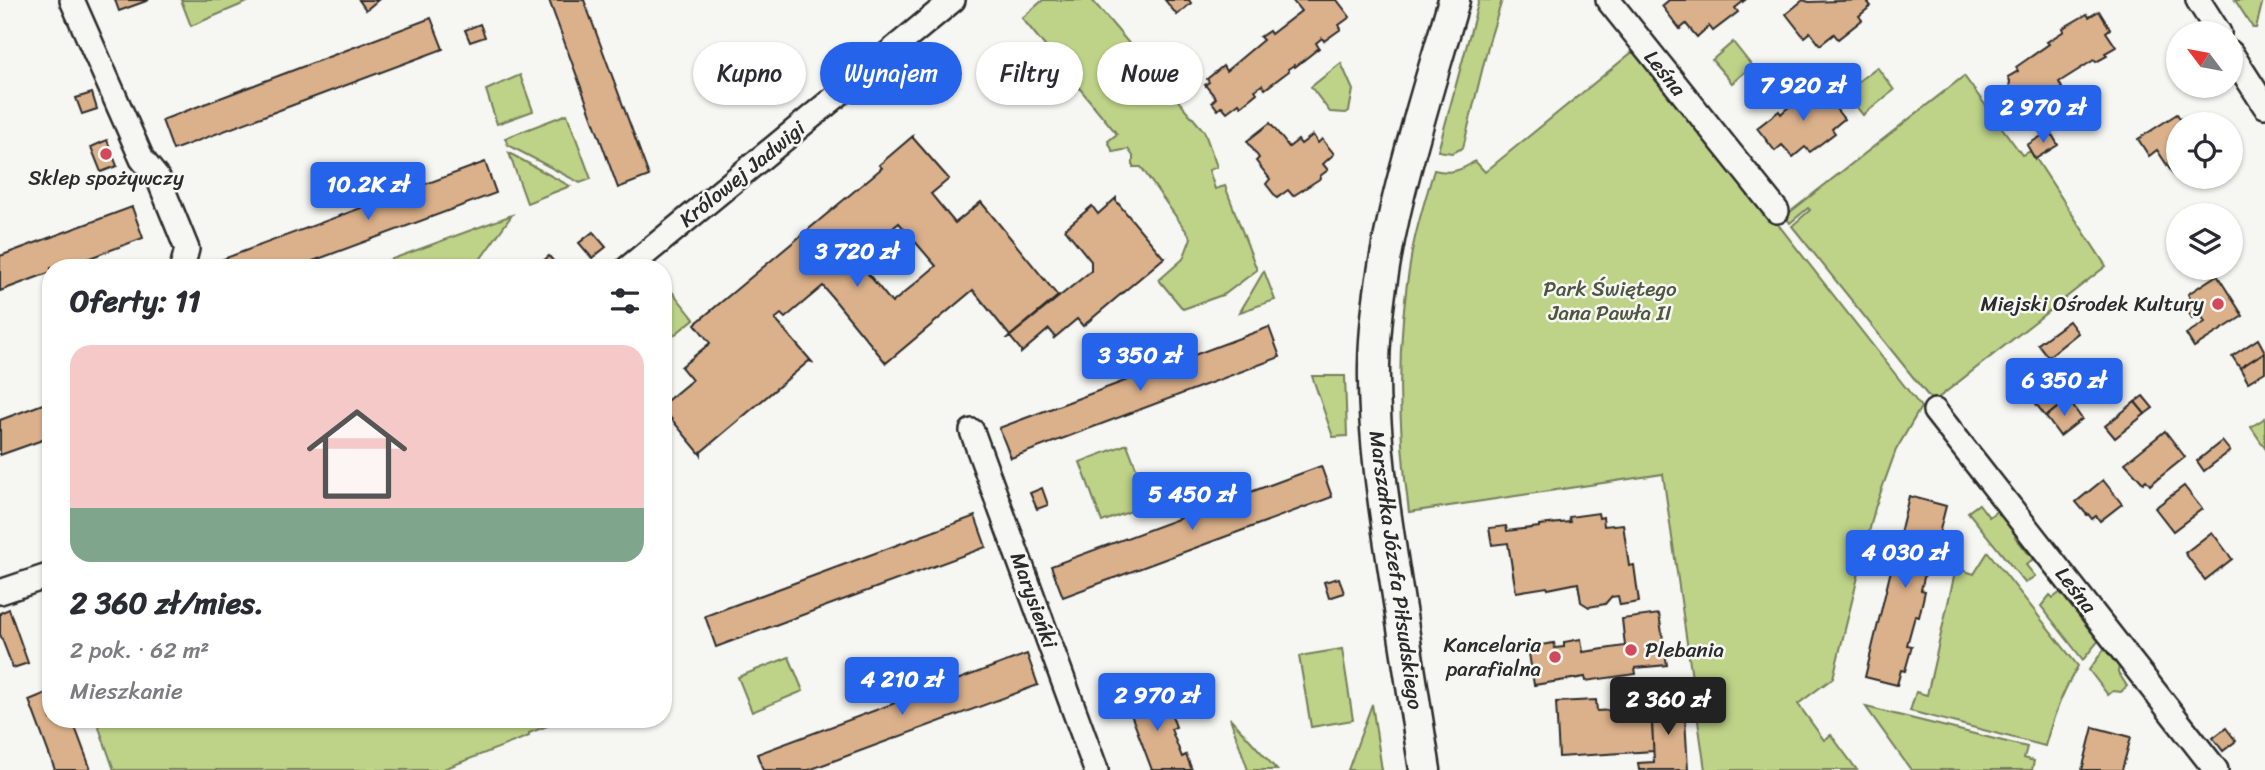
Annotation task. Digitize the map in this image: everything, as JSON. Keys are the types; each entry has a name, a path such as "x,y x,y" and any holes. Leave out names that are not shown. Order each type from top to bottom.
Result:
{"street":[{"path":"72,0 142,159 159,180 187,249 184,259"},
{"name":"Królowej Jadwigi","path":"639,259 953,0"},
{"name":"Marszałka Józefa Piłsudskiego","path":"1425,770 1387,527 1376,422 1374,366 1377,321 1395,219 1410,154 1454,0"},
{"name":"Leśna","path":"1608,0 1777,211"},
{"path":"2198,0 2211,21"},
{"path":"2244,73 2265,106"},
{"name":"Leśna","path":"1935,411 2216,770"},
{"name":"Marysieńki","path":"972,431 1096,770"},
{"path":"0,593 42,578"}],"green space":[{"path":"181,0 252,0 191,26"},
{"path":"1043,0 1092,0 1128,42 1097,42 1097,105 1182,105 1204,131 1217,167 1209,170 1215,189 1225,186 1257,270 1225,294 1183,309 1159,280 1183,259 1191,238 1141,167 1133,167 1133,156 1128,149 1113,152 1108,141 1117,134 1083,92 1083,42 1042,42 1022,18"},
{"path":"1479,0 1502,0 1463,148 1452,153 1438,151"},
{"path":"2235,0 2263,0 2256,28 2253,28"},
{"path":"1733,42 1752,66 1732,83 1712,60"},
{"name":"Park Świętego Jana Pawła II","path":"1643,52 1921,407 1896,450 1875,508 1833,678 1798,704 1824,740 1831,735 1857,770 1705,770 1663,474 1409,512 1400,414 1403,317 1414,242 1434,170 1455,171 1475,161 1485,172 1631,53"},
{"path":"1341,63 1353,90 1349,111 1346,113 1330,112 1311,87"},
{"path":"1877,67 1894,90 1863,115 1845,92"},
{"path":"520,75 533,111 497,124 486,90"},
{"path":"1964,76 2022,155 2031,151 2106,266 1933,402 1792,226 1810,210 1808,208 1790,223 1785,216"},
{"path":"567,114 591,179 580,183 508,145 505,138"},
{"path":"509,153 570,186 527,203"},
{"path":"512,215 480,259 392,259"},
{"path":"1264,271 1275,300 1240,312"},
{"path":"672,292 694,319 672,337"},
{"path":"1312,376 1345,376 1347,436 1333,437"},
{"path":"2265,418 2265,448 2251,427"},
{"path":"1127,444 1150,504 1102,522 1080,462"},
{"path":"1979,504 1989,517 2002,507 2017,526 2015,537 2028,553 2039,554 2026,565 2035,576 2025,583 1968,512"},
{"path":"1988,552 2078,666 2067,685 2045,746 1910,711 1916,692 1927,695 1956,568 1974,574"},
{"path":"2066,588 2100,639 2083,660 2041,606 2050,595 2053,598"},
{"path":"2109,646 2120,662 2118,672 2127,686 2121,692 2113,691 2108,695 2089,670"},
{"path":"1342,649 1353,720 1311,727 1299,656"},
{"path":"789,657 803,691 752,712 738,677"},
{"path":"1372,704 1382,770 1348,770"},
{"path":"1866,707 2027,747 2024,758 2034,761 2032,770 1911,770"},
{"path":"1230,718 1277,770 1248,770"},
{"path":"99,728 542,728 529,733 529,736 441,770 114,770"}],"building":[{"path":"115,0 149,0 119,11"},
{"path":"359,0 378,0 366,10"},
{"path":"549,0 584,0 649,176 618,188"},
{"path":"1165,0 1189,0 1191,3 1177,15"},
{"path":"1292,0 1337,0 1350,17 1339,25 1341,29 1324,41 1322,38 1316,43 1319,48 1265,89 1262,85 1255,90 1257,93 1241,106 1239,103 1227,112 1222,106 1218,110 1212,102 1216,98 1205,85 1209,82 1207,79 1223,66 1226,71 1263,40 1260,37 1269,31 1271,34 1301,11"},
{"path":"1669,0 1745,0 1735,8 1738,12 1713,31 1709,26 1697,37 1686,24 1680,29 1662,6"},
{"path":"1803,0 1866,0 1871,6 1859,16 1862,20 1838,39 1834,34 1820,45 1810,32 1804,37 1786,14"},
{"path":"2099,11 2110,29 2106,32 2116,47 2105,53 2107,56 2096,62 2094,60 2059,82 2062,88 2054,93 2055,95 2033,106 2023,91 2018,94 2016,90 2009,88 2008,77 2018,71 2016,67 2049,44 2047,42 2064,31 2063,28 2087,14 2089,17"},
{"path":"431,18 443,49 173,150 162,120"},
{"path":"480,24 485,37 470,42 465,30"},
{"path":"1819,82 1836,102 1833,105 1844,119 1832,129 1835,133 1810,152 1805,147 1793,157 1782,145 1775,151 1757,128 1779,111 1781,114"},
{"path":"92,93 97,109 82,114 76,98"},
{"path":"2166,121 2166,164 2157,150 2149,156 2138,139"},
{"path":"1270,123 1289,147 1298,140 1301,144 1313,135 1318,143 1322,139 1334,154 1323,164 1328,170 1321,178 1293,196 1288,190 1277,198 1266,184 1270,179 1256,161 1259,158 1247,141"},
{"path":"2050,131 2058,145 2035,159 2027,145"},
{"path":"913,136 949,179 931,194 955,223 981,202 1058,296 1010,336 973,290 886,363 823,286 785,318 781,314 775,319 812,362 809,361 701,452 701,455 672,420 672,397 692,380 681,367 710,343 695,324 882,168 879,165","holes":["899,223 936,266 892,303 856,259"]},
{"path":"107,140 117,166 101,172 91,147"},
{"path":"485,162 496,193 318,259 223,259"},
{"path":"1116,198 1165,257 1083,326 1077,319 1053,339 1055,336 1049,329 1021,353 1011,338 1008,338 1091,271 1091,261 1065,229 1092,206 1098,214"},
{"path":"132,207 143,238 87,259 42,259 42,275 0,291 0,256"},
{"path":"593,232 606,247 592,258 579,243"},
{"path":"2209,280 2220,280 2243,316 2194,347 2186,334 2205,322 2200,313 2192,318 2184,304 2191,300 2188,294"},
{"path":"2069,321 2078,333 2048,357 2038,344"},
{"path":"1269,327 1280,357 1011,458 999,428"},
{"path":"2258,339 2265,352 2240,368 2232,356"},
{"path":"2265,352 2265,372 2248,382 2240,368"},
{"path":"2069,369 2083,387 2046,417 2031,397"},
{"path":"2143,396 2153,408 2145,414 2135,402"},
{"path":"2068,399 2082,419 2060,436 2046,417"},
{"path":"2135,402 2145,414 2115,438 2105,426"},
{"path":"42,404 42,440 0,455 0,420"},
{"path":"2165,431 2185,457 2150,485 2146,480 2143,483 2125,463"},
{"path":"2222,441 2230,451 2204,471 2197,461"},
{"path":"1321,466 1332,497 1063,597 1051,566"},
{"path":"2103,480 2122,504 2100,521 2096,516 2092,519 2076,502"},
{"path":"2184,486 2202,509 2173,531 2155,508"},
{"path":"1042,488 1048,505 1037,509 1030,493"},
{"path":"1909,496 1946,506 1932,562 1928,561 1921,590 1925,591 1919,617 1915,616 1907,645 1912,646 1905,671 1901,670 1897,685 1865,677"},
{"path":"1598,513 1599,518 1603,517 1604,526 1623,524 1629,566 1634,565 1639,602 1620,605 1618,596 1611,597 1605,604 1589,607 1581,602 1578,583 1516,592 1508,543 1492,545 1489,528 1506,526 1507,531 1539,527 1570,522 1569,517"},
{"path":"975,516 986,547 716,647 705,616"},
{"path":"2212,532 2232,559 2205,580 2185,553"},
{"path":"1339,578 1344,593 1329,598 1324,582"},
{"path":"9,609 28,663 13,668 0,634 0,613"},
{"name":"Plebania","path":"1659,614 1667,665 1635,668 1636,674 1586,681 1585,677 1534,685 1528,647 1554,643 1555,648 1564,647 1564,642 1581,639 1583,652 1625,646 1622,619"},
{"path":"1027,654 1038,685 809,770 763,770 757,754"},
{"path":"1156,690 1162,704 1167,702 1176,727 1171,729 1182,757 1186,755 1192,770 1152,770 1126,701"},
{"path":"42,695 42,728 75,728 91,770 55,770 29,700"},
{"path":"1596,700 1597,711 1651,708 1654,751 1559,757 1556,702"},
{"path":"1684,700 1688,770 1639,770 1638,763 1654,762 1651,701"},
{"path":"2093,727 2131,737 2122,770 2082,770"},
{"path":"2226,728 2236,741 2223,751 2213,738"}],"place":[{"name":"Sklep spożywczy","path":"106,154"},
{"name":"Miejski Ośrodek Kultury","path":"2218,304"},
{"name":"Plebania","path":"1631,650"},
{"name":"Kancelaria parafialna","path":"1555,657"}]}
